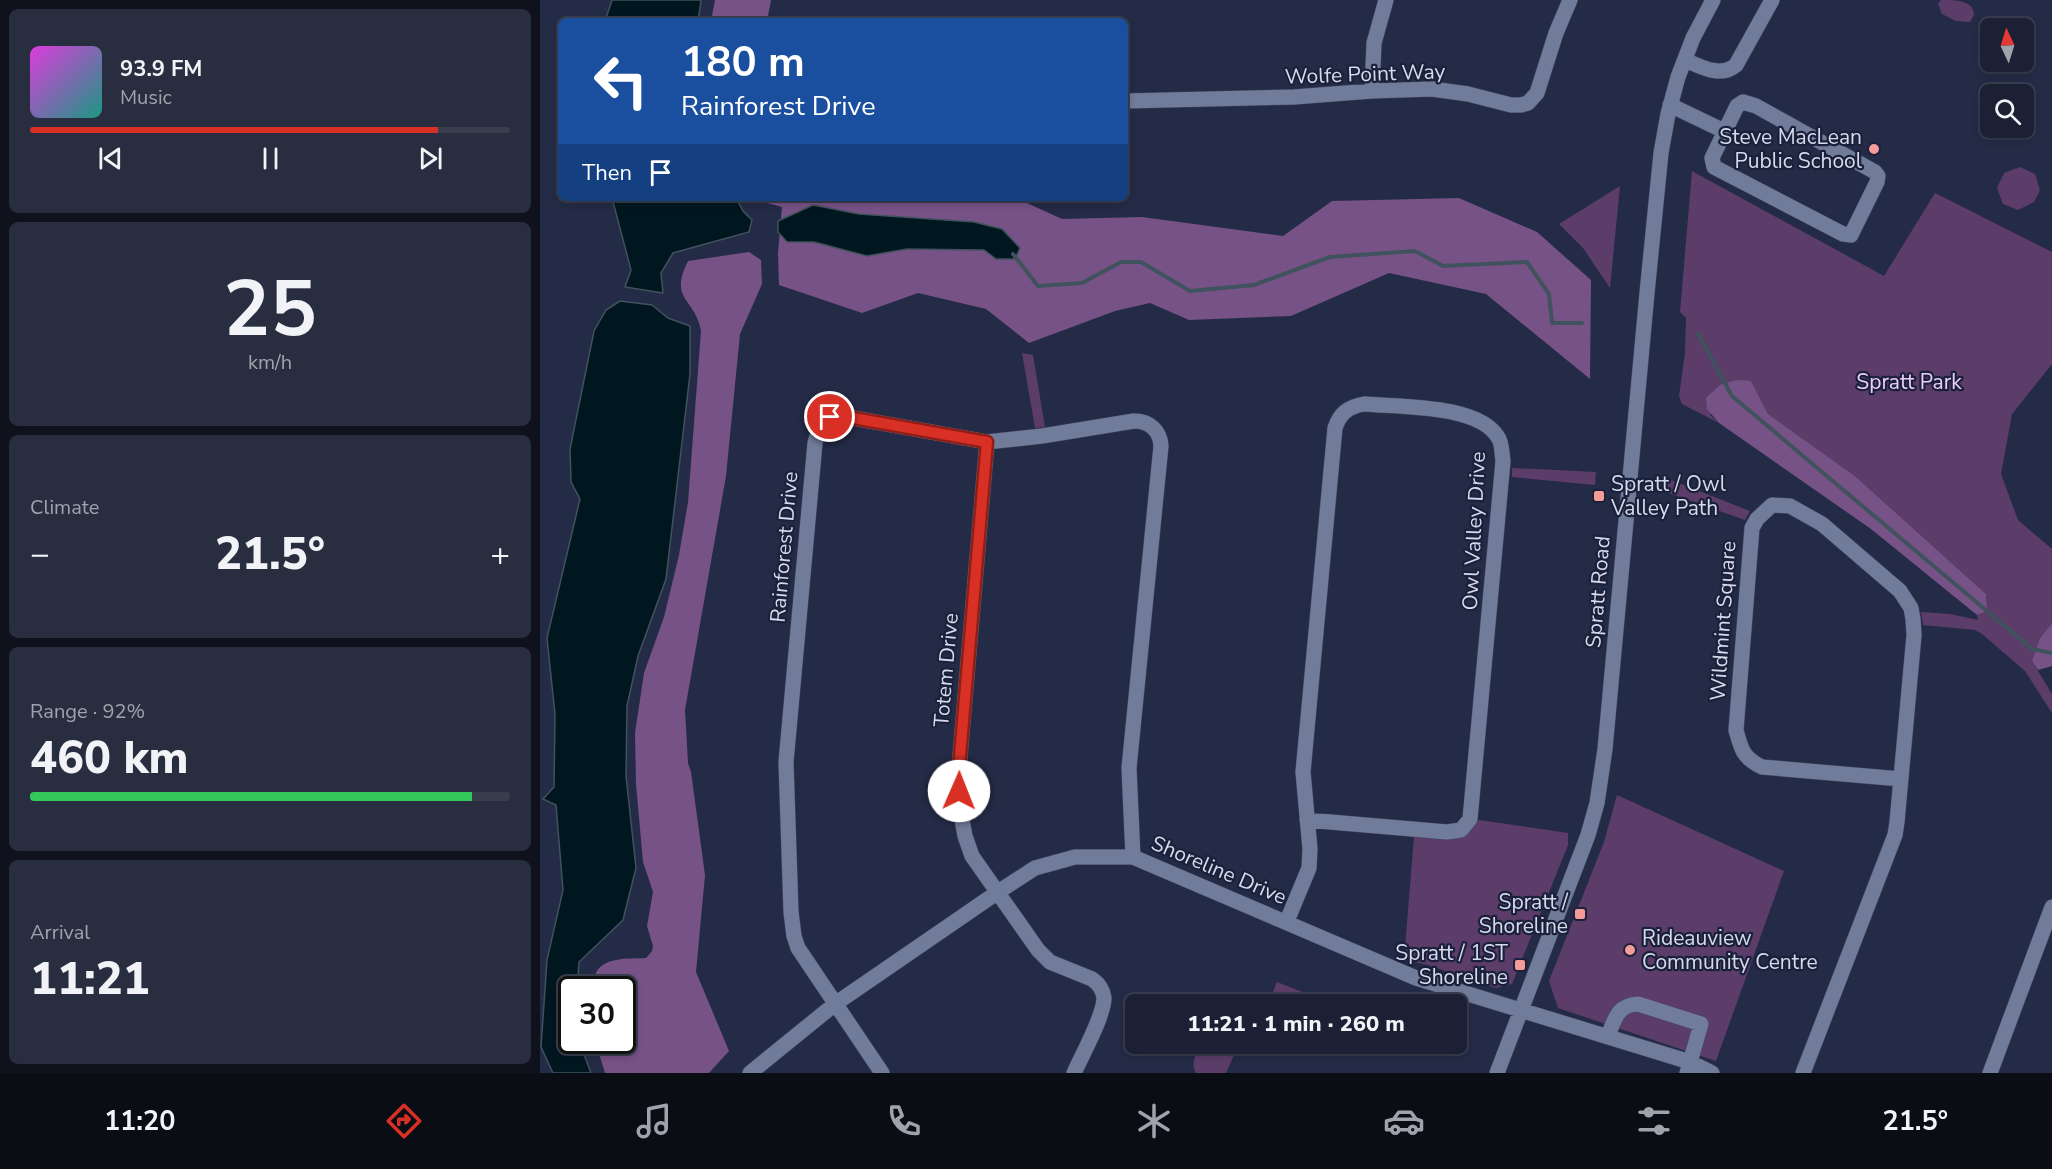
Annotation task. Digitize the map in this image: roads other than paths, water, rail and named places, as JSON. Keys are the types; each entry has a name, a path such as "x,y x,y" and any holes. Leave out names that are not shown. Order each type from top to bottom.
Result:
{"street":[{"path":"1372,91 1374,43 1386,0"},
{"name":"Wolfe Point Way","path":"1128,101 1294,97 1432,89 1521,105 1528,103 1538,93 1556,33 1570,0"},
{"name":"Spratt Road","path":"1497,1073 1588,835 1600,787 1661,153 1670,105 1685,60 1713,0"},
{"path":"1685,60 1714,70 1726,72 1732,69 1772,0"},
{"path":"1746,102 1875,171 1878,176 1877,182 1853,233 1849,236 1843,234 1716,169 1712,165 1712,158 1724,131 1737,106 1746,102"},
{"path":"1670,105 1724,131"},
{"name":"Owl Valley Drive","path":"1287,921 1309,868 1310,849 1306,820 1304,772 1334,440 1338,418 1353,406 1364,404 1455,412 1473,416 1488,426 1500,439 1503,461 1470,819 1461,830 1447,832 1306,820"},
{"name":"Rainforest Drive","path":"882,1073 798,948 794,936 790,889 786,762 815,443 819,429 830,417 842,416 987,442 1141,421 1154,428 1160,440 1129,768 1134,857"},
{"name":"Totem Drive","path":"987,442 959,768 959,791 965,836 972,856 1038,950 1046,959 1097,982 1101,989 1104,998 1101,1011 1074,1073"},
{"name":"Wildmint Square","path":"1803,1073 1895,835 1901,779 1914,635 1911,608 1900,591 1821,524 1790,506 1772,505 1757,519 1752,528 1736,730 1741,750 1754,764 1762,767 1901,779"},
{"name":"Shoreline Drive","path":"750,1073 835,1004 998,892 1035,868 1075,857 1134,857 1416,978 1608,1036 1688,1067 1712,1073"},
{"path":"1990,1073 2052,907"},
{"path":"1608,1036 1617,1015 1626,1006 1638,1004 1701,1024 1688,1067"}],"water":[{"path":"612,0 701,0 698,18 606,18"},
{"path":"613,201 738,201 752,220 749,232 673,253 661,273 663,293 625,287 631,270"},
{"path":"813,205 859,214 974,222 1002,229 1020,248 1015,259 996,259 984,250 907,249 867,256 814,242 787,242 778,232 778,221"},
{"path":"620,301 652,305 668,318 690,326 690,374 666,579 638,656 627,706 626,776 636,868 623,920 579,962 578,976 558,976 558,1054 584,1054 591,1073 553,1073 541,1047 547,960 563,890 556,805 543,799 554,787 555,714 547,638 580,499 571,482 570,449 594,331 606,310"}],"waterway":[{"path":"1013,254 1038,286 1082,283 1121,262 1141,262 1190,291 1254,285 1330,257 1415,251 1443,266 1527,262 1549,294 1552,323 1582,323"},
{"path":"1698,334 1732,396 2032,649 2052,653"}],"place":[{"name":"Steve MacLean Public School","path":"1874,149"},
{"name":"Spratt / Owl Valley Path","path":"1599,496"},
{"name":"Spratt / Shoreline","path":"1580,914"},
{"name":"Rideauview Community Centre","path":"1630,950"},
{"name":"Spratt / 1ST Shoreline","path":"1520,965"}],"park label":[{"name":"Spratt Park","path":"1909,382"}]}
